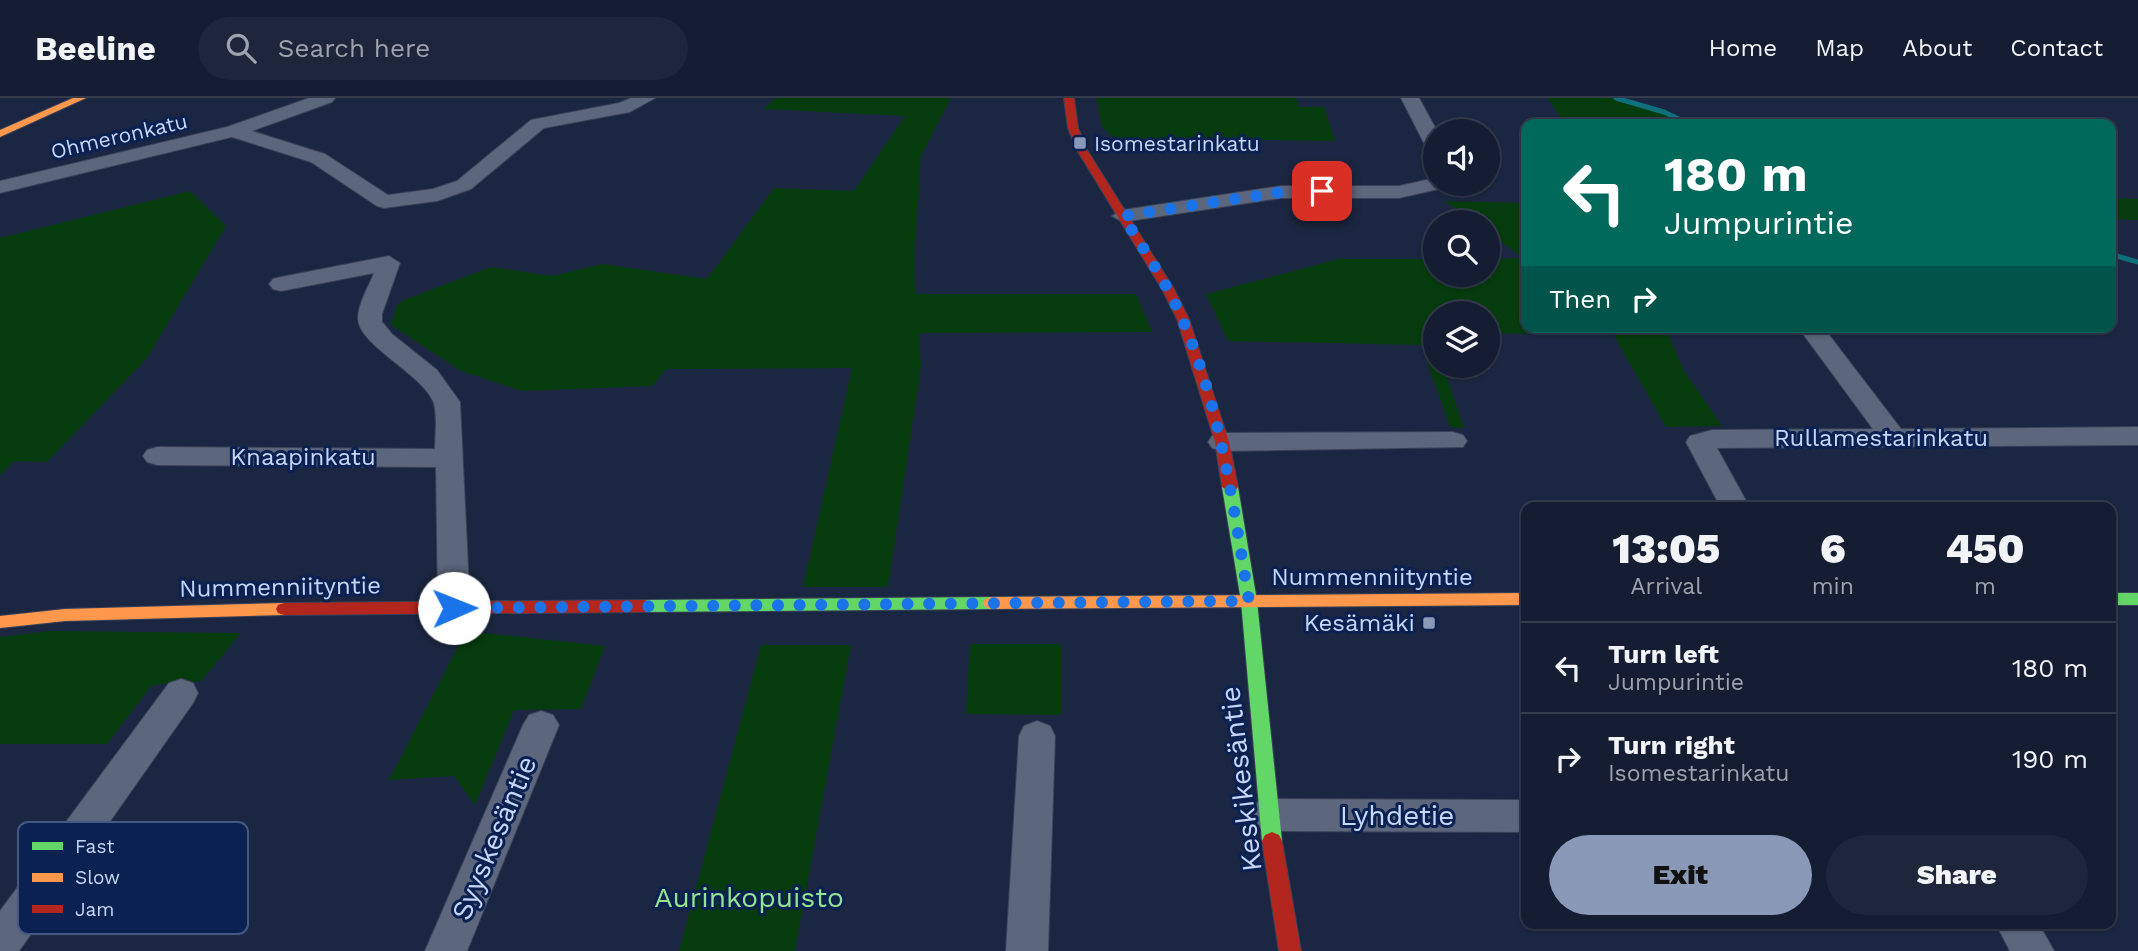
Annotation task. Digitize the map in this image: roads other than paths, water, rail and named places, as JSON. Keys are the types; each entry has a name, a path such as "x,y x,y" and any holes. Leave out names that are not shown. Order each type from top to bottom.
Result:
{"street":[{"path":"0,134 80,98"},
{"name":"Ohmeronkatu","path":"0,187 233,131 326,98"},
{"path":"233,131 318,158 384,201 452,191 474,178 538,124 624,108 646,98"},
{"name":"Keskikesäntie","path":"1069,98 1073,128 1082,150 1168,289 1182,319 1222,442 1249,601 1268,815 1290,951"},
{"path":"1410,98 1423,122"},
{"path":"1123,216 1282,192 1399,192 1423,187"},
{"path":"281,284 388,263 370,314 370,323 383,339 416,364 440,389 447,402 454,608"},
{"path":"1815,333 1895,439"},
{"name":"Rullamestarinkatu","path":"1733,502 1700,442 1712,439 2138,436"},
{"path":"1222,442 1453,441"},
{"name":"Knaapinkatu","path":"157,456 449,458"},
{"name":"Nummenniityntie","path":"0,622 121,611 1521,599"},
{"path":"2116,599 2138,599"},
{"path":"88,822 181,693"},
{"name":"Syyskesäntie","path":"446,951 541,725"},
{"path":"1027,951 1037,736"},
{"name":"Lyhdetie","path":"1268,815 1521,816"},
{"path":"0,944 18,919"},
{"path":"2019,929 2033,951"}],"waterway":[{"path":"1616,98 1679,119"},
{"path":"2116,256 2138,262"}],"place":[{"name":"Isomestarinkatu","path":"1080,143"},
{"name":"Kesämäki","path":"1429,623"}],"park label":[{"name":"Aurinkopuisto","path":"749,897"}]}
